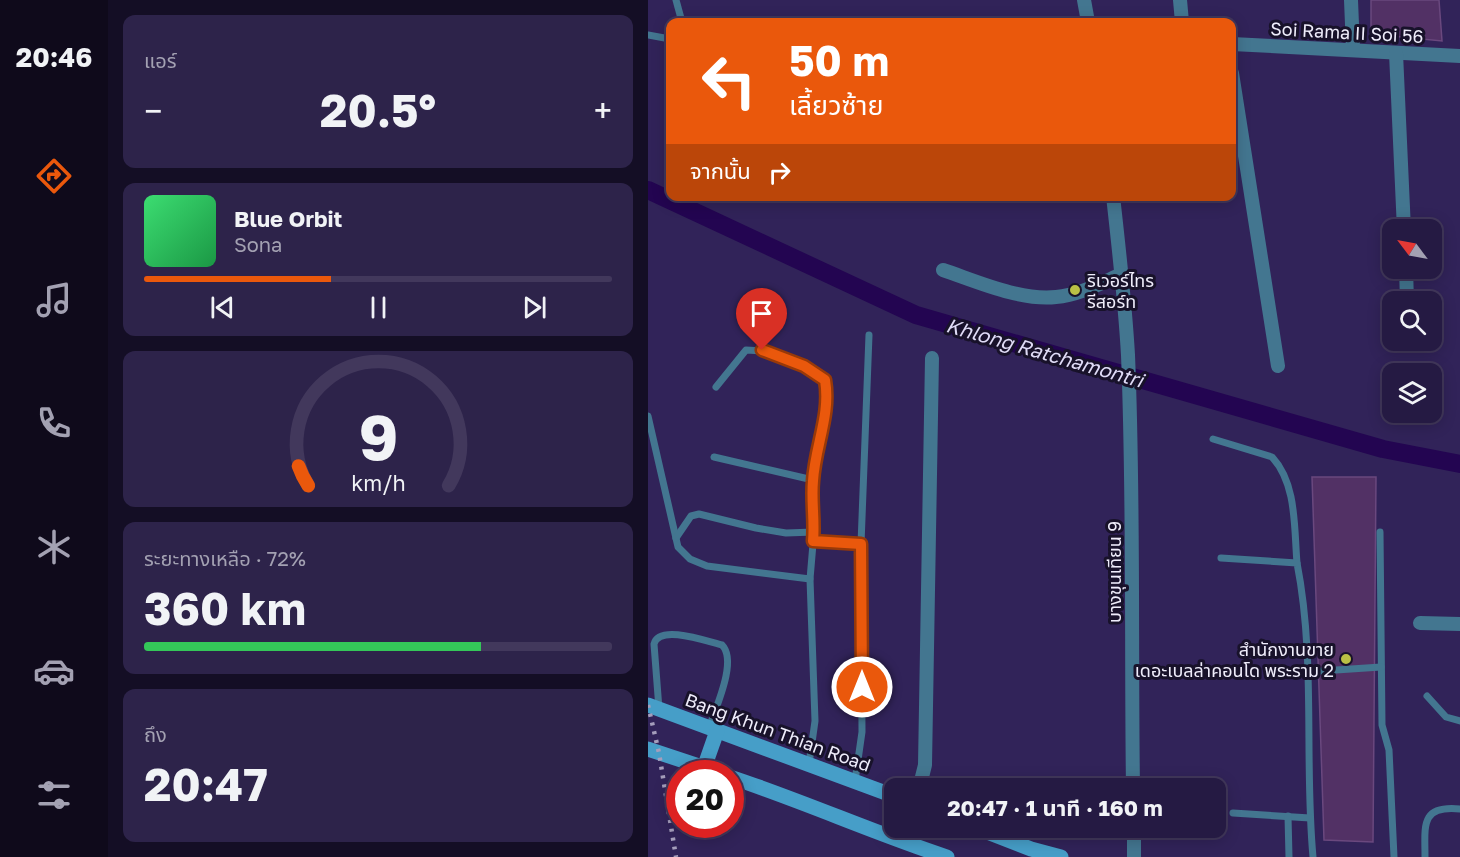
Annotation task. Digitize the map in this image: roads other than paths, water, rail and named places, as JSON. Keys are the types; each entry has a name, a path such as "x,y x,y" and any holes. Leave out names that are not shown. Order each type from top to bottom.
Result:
{"main road":[{"name":"Bang Khun Thian Road","path":"653,707 884,792"},
{"path":"706,760 713,730"},
{"path":"648,749 680,760"},
{"path":"744,782 790,797 915,852 947,857"},
{"path":"1003,838 1061,857"}],"street":[{"path":"1084,0 1087,18"},
{"path":"1180,0 1182,18"},
{"path":"1350,0 1353,49"},
{"name":"Soi Rama II Soi 56","path":"1236,44 1460,56"},
{"path":"1396,53 1404,219"},
{"path":"1236,98 1278,366"},
{"name":"บางขุนเทียน 9","path":"1114,201 1128,354 1133,778"},
{"path":"943,270 1026,296 1053,297 1067,295 1122,274"},
{"path":"922,778 925,765 932,358"},
{"path":"1420,623 1460,624"},
{"path":"1134,838 1134,857"}],"lane":[{"path":"676,0 681,18"},
{"path":"648,35 666,38"},
{"path":"855,781 862,732 861,544 869,336"},
{"path":"716,387 746,350 762,350 778,355 821,375 825,380 827,405 813,480 814,531 810,579 814,721 809,764"},
{"path":"648,416 678,546 690,559 707,566 810,579"},
{"path":"1213,439 1272,457 1279,465 1290,490 1305,615 1313,857"},
{"path":"714,458 813,480"},
{"path":"676,538 691,516 699,514 786,533 814,531"},
{"path":"1380,532 1382,724 1389,750 1394,857"},
{"path":"813,541 861,544"},
{"path":"1221,558 1298,563"},
{"path":"653,707 655,638 672,633 722,645 727,654 728,670 713,730"},
{"path":"1321,671 1381,667"},
{"path":"1427,696 1446,717 1460,721"},
{"path":"1425,857 1426,819 1437,809 1460,808"},
{"path":"1233,813 1310,818"},
{"path":"1288,816 1289,857"}],"waterway":[{"name":"Khlong Ratchamontri","path":"648,190 666,198"},
{"name":"Khlong Ratchamontri","path":"672,201 916,315 1383,449 1460,464"}],"railway":[{"path":"648,705 659,753 676,857"}],"place":[{"name":"ริเวอร์ไทร รีสอร์ท","path":"1075,290"},
{"name":"สำนักงานขาย เดอะเบลล่าคอนโด พระราม 2","path":"1346,659"}]}
